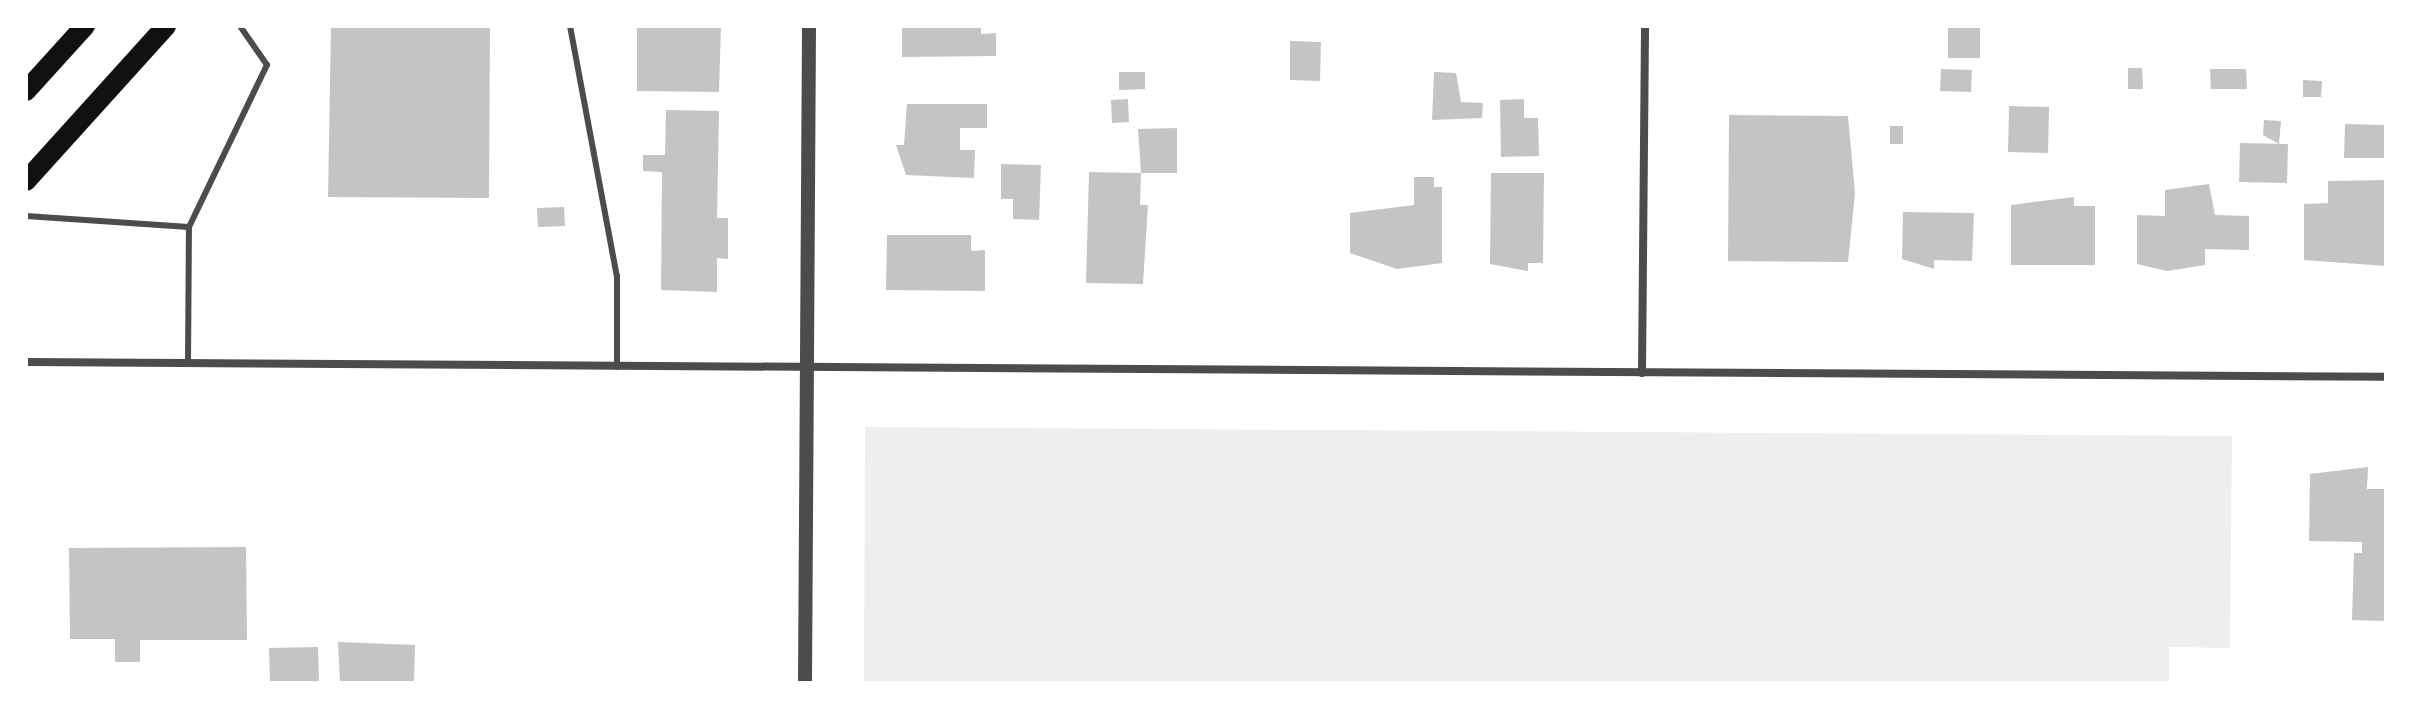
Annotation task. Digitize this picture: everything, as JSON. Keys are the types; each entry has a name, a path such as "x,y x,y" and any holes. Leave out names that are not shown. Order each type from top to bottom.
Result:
{"main road":[{"path":"26,91 85,26"},
{"path":"26,181 166,26"}],"street":[{"path":"805,683 809,26"},
{"path":"1642,373 1645,26"},
{"path":"26,362 2386,377"}],"lane":[{"path":"188,363 189,227 267,65 240,26"},
{"path":"570,26 617,276 617,367"},
{"path":"26,216 189,227"}],"shaded area":[{"path":"865,427 2232,436 2230,648 2169,647 2169,683 864,683"}],"building":[{"path":"331,26 490,26 489,198 328,197"},
{"path":"637,26 721,26 719,92 637,91"},
{"path":"902,26 981,26 981,34 996,33 996,56 902,57"},
{"path":"1948,26 1980,26 1980,58 1948,58"},
{"path":"1290,41 1321,42 1320,81 1290,80"},
{"path":"2128,68 2142,68 2143,89 2128,89"},
{"path":"1941,69 1972,70 1971,92 1940,91"},
{"path":"2210,69 2246,69 2247,89 2211,89"},
{"path":"1119,72 1145,72 1145,89 1119,90"},
{"path":"1434,72 1456,73 1461,102 1483,103 1482,118 1432,120"},
{"path":"2303,80 2322,81 2321,97 2303,97"},
{"path":"1128,99 1129,122 1112,123 1111,100"},
{"path":"1524,99 1524,118 1538,118 1539,156 1501,157 1500,100"},
{"path":"907,104 987,104 987,128 960,128 960,150 975,150 974,178 906,175 896,145 904,145"},
{"path":"2009,106 2049,107 2048,153 2008,152"},
{"path":"666,110 719,111 717,218 728,218 728,259 717,258 717,292 661,290 662,172 643,171 643,155 665,155"},
{"path":"1729,115 1848,116 1855,193 1848,262 1728,261"},
{"path":"2264,120 2281,121 2279,144 2263,135"},
{"path":"2345,124 2386,125 2386,158 2344,158"},
{"path":"1890,126 1903,126 1903,144 1890,144"},
{"path":"1177,128 1177,173 1141,173 1138,129"},
{"path":"2240,143 2288,144 2287,183 2239,182"},
{"path":"1001,164 1041,165 1039,220 1013,219 1013,199 1001,199"},
{"path":"1089,172 1141,173 1140,205 1148,205 1143,284 1086,283"},
{"path":"1491,173 1544,173 1543,263 1528,263 1528,271 1490,264"},
{"path":"1414,177 1434,177 1434,187 1442,187 1442,263 1397,269 1350,253 1350,213 1414,205"},
{"path":"2386,180 2386,266 2304,260 2304,204 2328,203 2328,181"},
{"path":"2209,184 2215,215 2249,216 2249,250 2205,249 2205,265 2167,271 2137,264 2137,215 2165,216 2165,190"},
{"path":"2074,197 2074,206 2095,206 2095,265 2011,265 2011,205"},
{"path":"564,207 565,226 538,227 537,208"},
{"path":"1903,212 1974,213 1972,261 1934,260 1934,269 1902,259"},
{"path":"887,235 971,235 971,251 985,250 985,291 886,290"},
{"path":"2368,467 2367,489 2384,489 2386,621 2352,620 2354,553 2362,553 2362,542 2309,541 2310,474"},
{"path":"246,547 247,640 140,640 140,662 115,662 115,639 70,639 69,548"},
{"path":"338,642 415,645 414,683 340,683"},
{"path":"318,647 319,683 270,683 269,648"}]}
